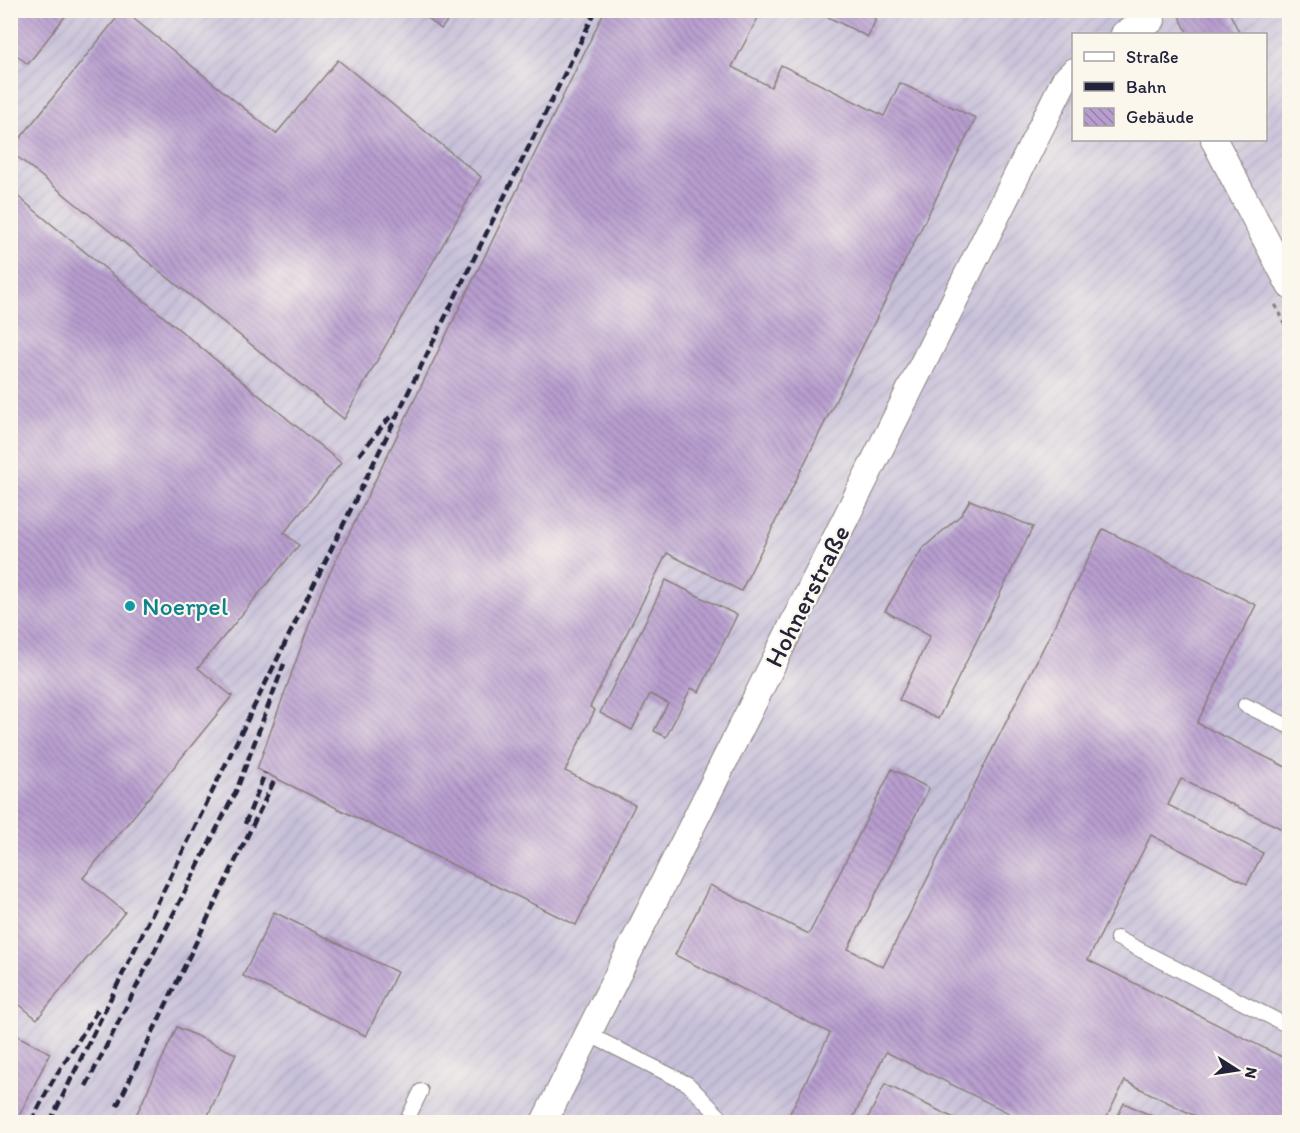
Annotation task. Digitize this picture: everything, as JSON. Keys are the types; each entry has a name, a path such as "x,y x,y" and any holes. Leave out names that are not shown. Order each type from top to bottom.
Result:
{"street":[{"path":"1126,33 1153,22"},
{"name":"Hohnerstraße","path":"544,1122 1059,91 1072,74"},
{"path":"1215,141 1290,286"}],"lane":[{"path":"1245,705 1290,727"},
{"path":"1118,938 1290,1027"},
{"path":"588,1034 688,1084 725,1122"},
{"path":"406,1122 421,1091"}],"shaded area":[{"path":"11,11 1289,11 1289,1122 11,1122"}],"building":[{"path":"10,10 70,10 28,64 10,50"},
{"path":"123,10 276,134 338,60 481,177 344,419 10,151"},
{"path":"418,10 456,10 441,29"},
{"path":"605,10 762,10 732,67 771,87 781,65 884,116 900,83 976,118 741,591 667,553 590,707 595,710 565,771 635,805 576,925 257,769 322,589"},
{"path":"814,10 869,10 868,14 876,19 868,37"},
{"path":"1176,10 1228,10 1240,33 1188,33"},
{"name":"Noerpel","path":"10,190 341,463 284,533 299,545 198,668 232,696 83,878 125,912 37,1019 10,997"},
{"path":"970,500 1033,527 938,719 899,700 930,636 885,611 922,549 961,515"},
{"path":"1103,529 1256,605 1197,723 1290,769 1290,833 1181,779 1168,805 1263,853 1247,884 1151,835 1088,960 1290,1061 1290,1122 1207,1122 1125,1081 1104,1122 1027,1122 886,1052 851,1122 800,1122 788,1117 830,1033 675,955 710,885 809,934 892,769 929,788 848,949 883,967"},
{"path":"666,580 737,615 699,692 691,688 666,737 654,731 668,703 650,694 632,730 600,713"},
{"path":"274,912 397,972 366,1036 243,976"},
{"path":"177,1027 236,1054 205,1122 133,1122"},
{"path":"10,1032 50,1053 16,1122 10,1122"},
{"path":"885,1084 962,1122 866,1122"},
{"path":"1124,1103 1165,1122 1115,1122"}],"railway":[{"path":"50,1122 596,10"},
{"path":"359,455 390,417"},
{"path":"86,1086 237,789 284,664"},
{"path":"245,824 265,773"},
{"path":"117,1106 275,779"},
{"path":"31,1122 52,1082 99,1008"}],"place":[{"name":"Noerpel","path":"130,606"}]}
